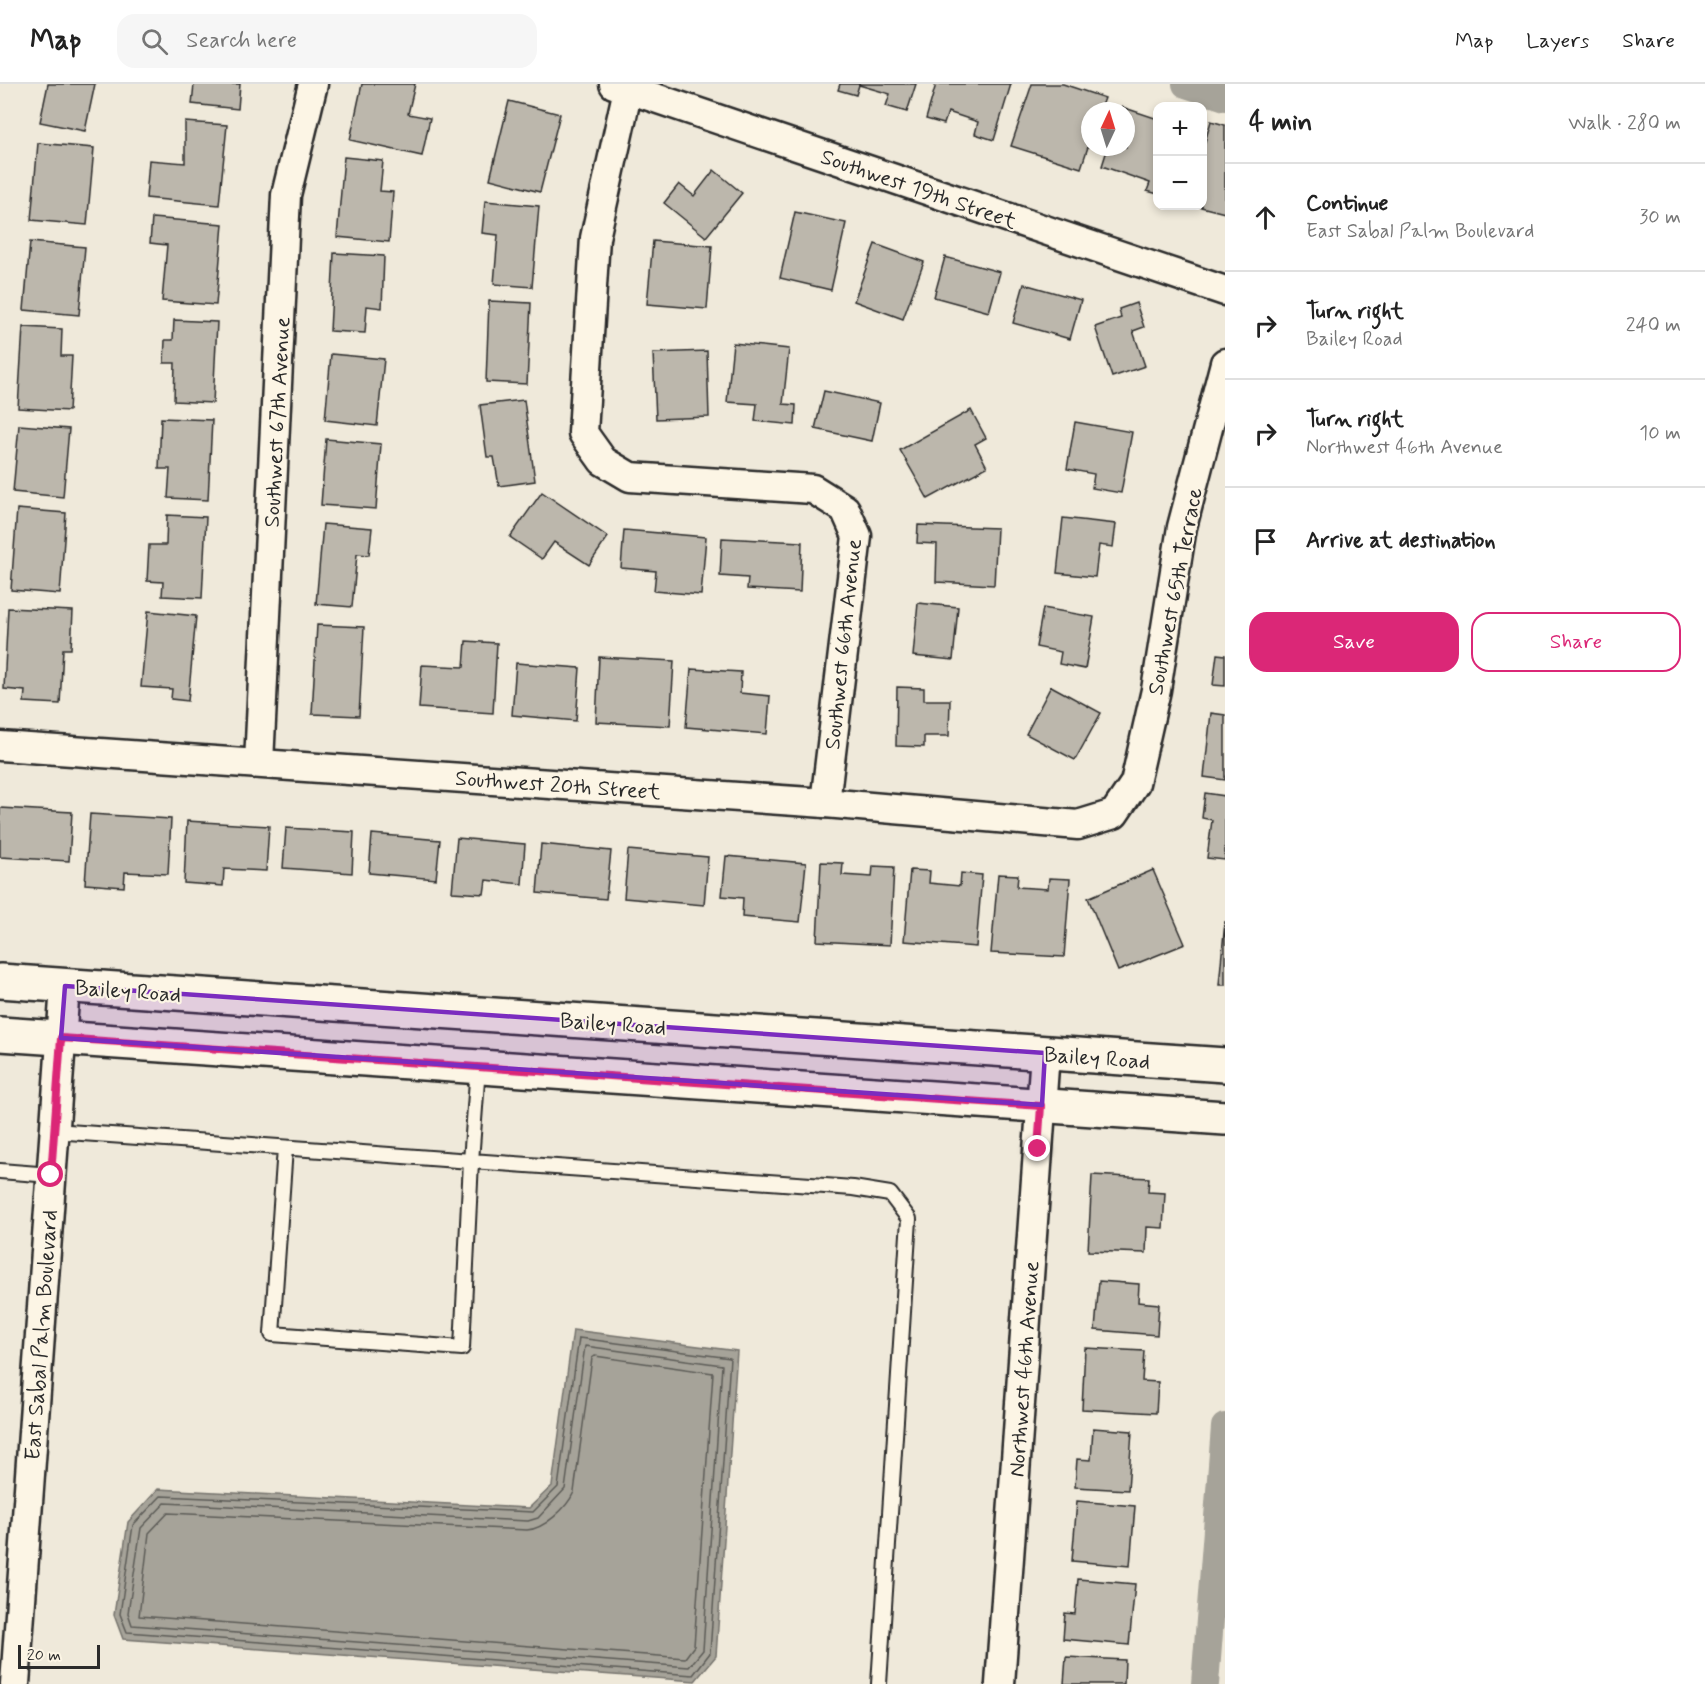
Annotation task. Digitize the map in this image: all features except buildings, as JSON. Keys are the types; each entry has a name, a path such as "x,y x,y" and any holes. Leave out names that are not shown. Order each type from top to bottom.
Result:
{"street":[{"name":"Southwest 67th Avenue","path":"259,763 286,195 313,84"},
{"name":"Southwest 19th Street","path":"621,87 1225,291"},
{"name":"Southwest 66th Avenue","path":"621,87 595,238 583,433 603,461 630,477 813,489 845,509 857,536 825,802"},
{"name":"Southwest 65th Terrace","path":"1114,814 1135,783 1156,690 1182,527 1225,363"},
{"name":"Southwest 20th Street","path":"0,746 825,802 1078,825 1114,814"},
{"name":"Bailey Road","path":"0,981 1225,1065"},
{"name":"East Sabal Palm Boulevard","path":"15,1684 65,986"},
{"path":"0,1034 1225,1118"},
{"name":"Northwest 46th Avenue","path":"1000,1684 1045,1053"}],"lane":[{"path":"285,1148 272,1334 462,1348 478,1067"},
{"path":"54,1131 248,1143 285,1148 853,1188 890,1194 909,1219 879,1684"},
{"path":"0,1172 51,1175"}],"highlighted area":[{"path":"65,986 1045,1053 1042,1105 61,1038"}],"water":[{"path":"573,1330 737,1351 716,1656 695,1681 123,1639 114,1615 128,1522 158,1489 529,1508 552,1486"}],"waterway":[{"path":"1186,84 1225,97"},
{"path":"1205,1684 1225,1427"}],"route":[{"path":"51,1175 61,1038 1041,1106 1038,1149"}]}
